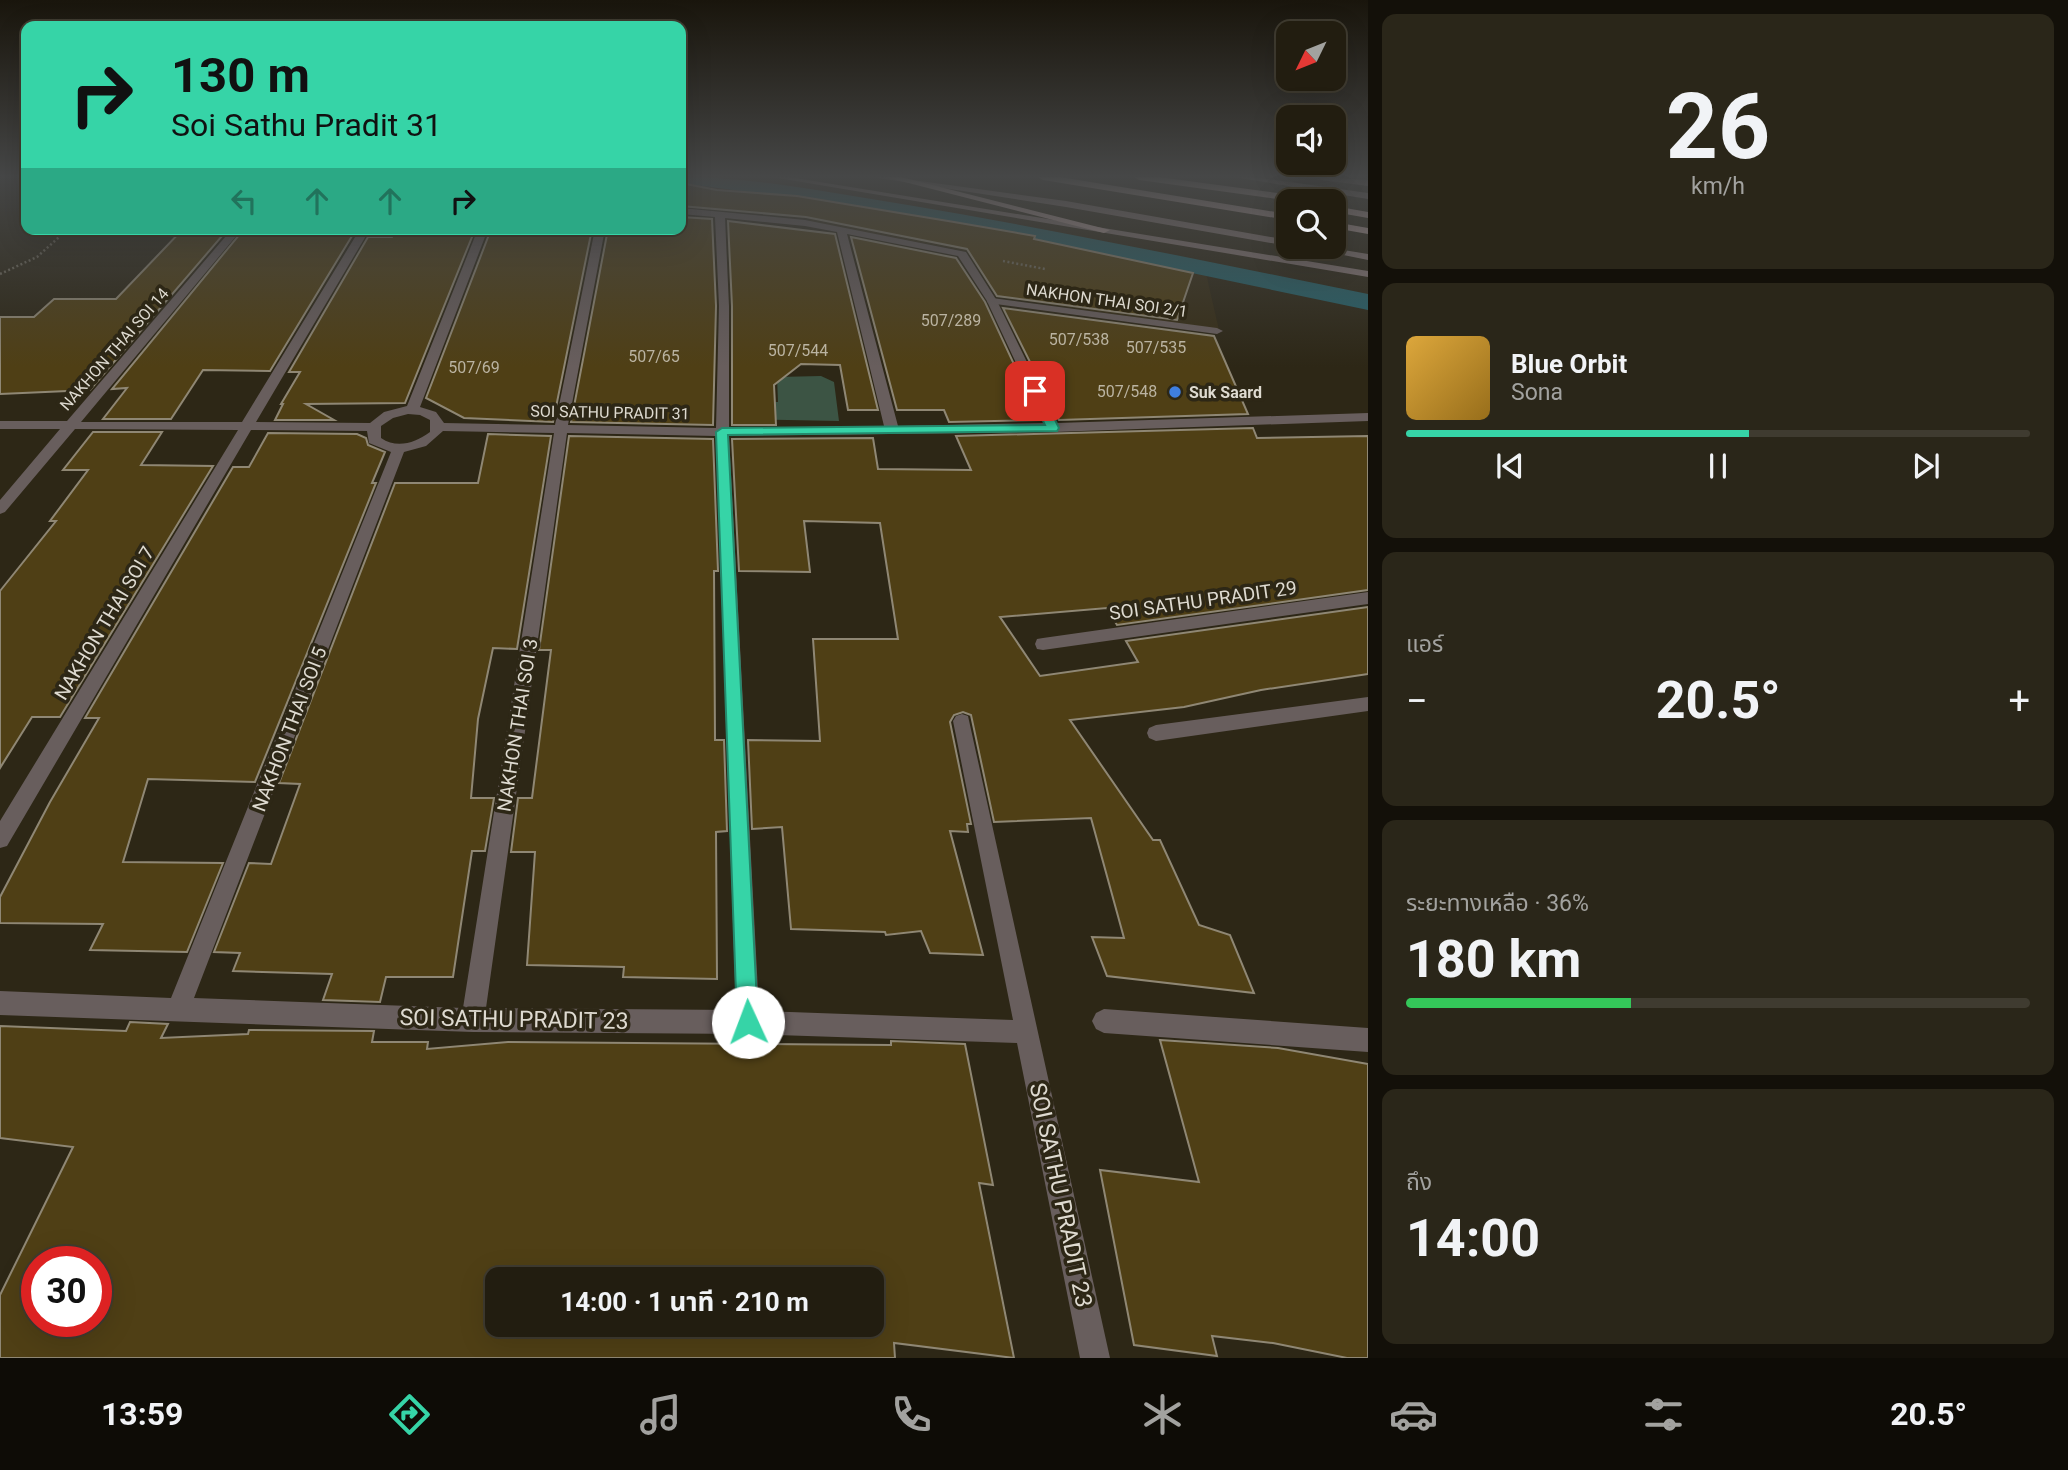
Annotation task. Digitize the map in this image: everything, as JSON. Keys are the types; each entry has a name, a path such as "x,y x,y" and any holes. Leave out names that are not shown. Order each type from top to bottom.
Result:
{"main road":[{"path":"1166,240 1368,274"},
{"path":"1346,255 1368,259"},
{"path":"1326,267 1368,259"}],"street":[{"name":"NAKHON THAI SOI 14","path":"0,509 227,240"},
{"name":"NAKHON THAI SOI 7","path":"0,839 359,240"},
{"path":"412,410 479,240"},
{"name":"NAKHON THAI SOI 3","path":"473,1020 561,429 598,240"},
{"path":"721,240 724,306 722,432 748,1022"},
{"path":"844,240 892,430"},
{"path":"893,240 962,254 992,301 1053,428"},
{"name":"NAKHON THAI SOI 2/1","path":"992,301 1217,331"},
{"path":"412,410 433,416 438,427 429,439 399,449 379,444 371,434 373,427 386,415 412,410"},
{"name":"SOI SATHU PRADIT 31","path":"438,427 722,432 1053,428 1368,417"},
{"path":"0,425 373,427"},
{"name":"NAKHON THAI SOI 5","path":"178,1010 399,449"},
{"name":"SOI SATHU PRADIT 29","path":"1043,644 1368,598"},
{"path":"1156,733 1368,704"},
{"name":"SOI SATHU PRADIT 23","path":"961,721 1095,1358"},
{"name":"SOI SATHU PRADIT 23","path":"0,1003 473,1020 748,1022 1027,1032"},
{"path":"1104,1021 1368,1040"}],"path":[{"path":"0,274 34,261 58,240"},
{"path":"1003,261 1045,269"}],"shaded area":[{"path":"907,240 1042,240 1206,273 1219,330 1000,297 1008,259"}],"green space":[{"path":"821,376 834,382 839,421 739,419 739,402 778,402 777,377"}],"building":[{"path":"172,240 218,240 90,390 0,394 0,317 34,317 54,299 116,299"},
{"path":"235,240 349,240 270,371 203,370 171,419 103,419 127,388 112,389"},
{"path":"366,240 471,240 405,403 306,404 334,420 275,420 300,372 289,372"},
{"path":"487,240 590,240 553,422 464,418 426,398"},
{"path":"606,240 713,240 716,306 713,425 571,422"},
{"path":"729,240 837,240 878,410 848,410 840,365 801,364 774,385 776,425 732,425"},
{"path":"852,240 868,240 956,258 985,302 1040,420 949,422 944,410 897,410"},
{"path":"924,240 1040,240 1193,273 1177,320 997,296 967,249"},
{"path":"1003,308 1214,336 1248,414 1059,420"},
{"path":"1253,428 1257,438 1368,436 1368,590 1117,625 1107,608 1000,617 1040,676 1138,662 1126,641 1368,607 1368,674 1261,690 1184,707 1070,720 1153,840 1160,840 1199,925 1230,935 1254,993 1107,976 1092,937 1124,938 1091,818 994,822 971,715 963,712 954,715 950,722 971,824 967,824 968,832 950,831 983,955 930,953 921,931 886,935 885,932 791,929 782,827 752,829 748,740 820,741 813,639 898,639 880,523 804,521 810,572 739,571 732,439 873,438 878,469 971,470 956,436"},
{"path":"93,432 162,432 141,465 213,466 60,717 32,717 0,768 0,591 56,521 50,521 88,470 63,470"},
{"path":"268,433 357,434 366,438 368,445 385,452 372,483 376,483 255,782 148,779 123,862 223,863 187,952 90,950 103,924 0,923 0,897 50,802 99,718 85,718 233,467 249,467"},
{"path":"488,434 551,436 517,649 493,648 478,719 471,798 494,798 485,851 472,851 453,977 386,977 380,1002 323,1000 332,974 233,971 240,953 214,952 249,863 271,864 300,784 279,783 395,483 478,483"},
{"path":"569,436 713,439 718,571 714,571 715,740 724,740 727,831 716,832 717,979 623,977 624,967 527,965 535,852 511,852 518,798 532,798 551,650 539,650"},
{"path":"130,1022 168,1024 161,1038 248,1034 249,1030 374,1031 372,1042 428,1042 427,1049 508,1042 891,1045 891,1041 965,1044 993,1185 979,1183 1014,1358 894,1343 895,1358 0,1358 0,1295 21,1252 21,1337 112,1337 112,1246 24,1246 73,1147 0,1138 0,1026 126,1031"},
{"path":"1160,1040 1278,1048 1368,1064 1368,1358 1347,1358 1273,1343 1212,1336 1217,1356 1134,1345 1100,1170 1199,1182"}],"waterway":[{"path":"1070,240 1368,302"}],"place":[{"name":"Suk Saard","path":"1175,392"}],"route":[{"path":"748,1022 722,432 1053,428 1035,391"}]}
